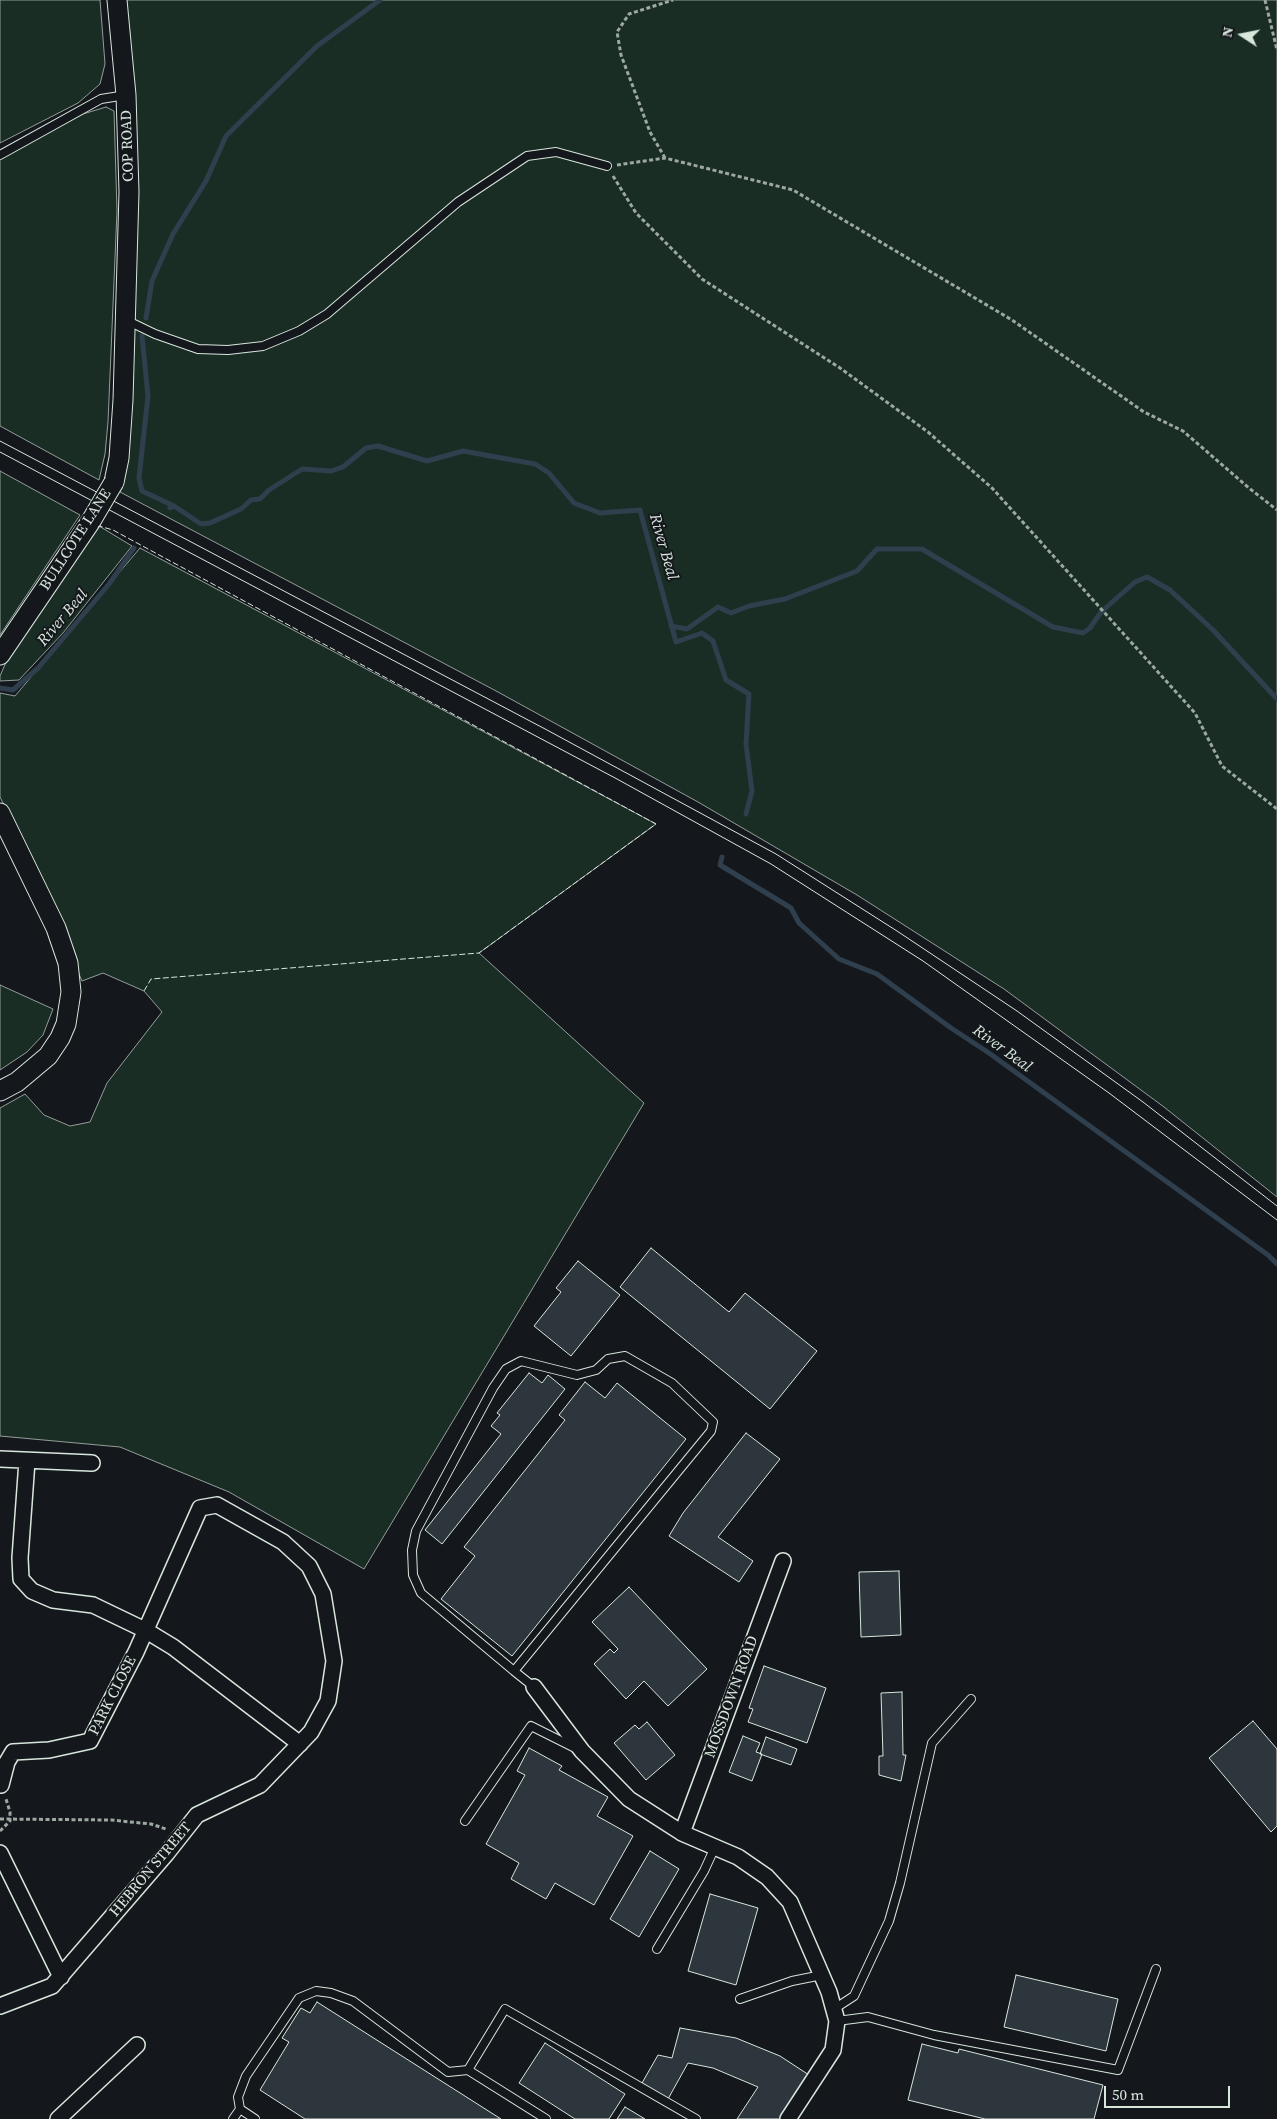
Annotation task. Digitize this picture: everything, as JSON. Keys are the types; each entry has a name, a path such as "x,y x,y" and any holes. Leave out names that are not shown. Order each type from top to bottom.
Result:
{"street":[{"name":"COP ROAD","path":"117,0 126,95 129,192 126,293"},
{"name":"BULLCOTE LANE","path":"0,655 91,521 114,482 121,438 126,293"},
{"path":"0,813 56,928 68,963 71,992 66,1024 60,1038 48,1056 17,1082 0,1091"},
{"path":"0,1459 92,1463"},
{"path":"26,1461 20,1558 21,1578 32,1591 53,1600 93,1604 145,1630 173,1647 300,1744"},
{"name":"HEBRON STREET","path":"0,2006 52,1986 197,1815 260,1785 311,1732 328,1701 334,1660 323,1594 308,1566 282,1542 217,1505 200,1508 145,1630"},
{"name":"MOSSDOWN ROAD","path":"682,1834 783,1561"},
{"name":"PARK CLOSE","path":"1,1785 7,1762 13,1752 49,1750 90,1741 115,1695 145,1630"},
{"path":"534,1687 582,1751 629,1799 682,1834 738,1857 767,1877 790,1902 822,1975 836,2015 833,2050 788,2119"},
{"path":"0,1853 61,1977"},
{"path":"58,2119 137,2045"}],"lane":[{"path":"0,155 102,99 126,95"},
{"path":"126,320 156,334 198,349 228,350 263,346 300,331 327,314 458,202 527,156 556,152 607,166"},
{"path":"514,1671 711,1431 713,1422 672,1384 625,1356 608,1359 596,1370 577,1375 521,1361 506,1369 493,1388 416,1531 412,1550 413,1574 422,1593 514,1671 534,1687"},
{"path":"836,2015 854,1996 889,1921 900,1883 932,1744 971,1698"},
{"path":"465,1821 531,1726 582,1751"},
{"path":"657,1949 704,1871 716,1847"},
{"path":"836,2015 868,2017 934,2034 1118,2070 1156,1969"},
{"path":"740,1998 792,1981 822,1975"},
{"path":"233,2119 240,2109 238,2097 246,2076 299,1998 316,1991 331,1993 353,2001 448,2072 468,2070 546,2119"},
{"path":"468,2070 505,2009 696,2119"},
{"path":"240,2109 255,2119"}],"path":[{"path":"665,158 650,132 621,55 617,32 629,14 673,0"},
{"path":"1265,0 1277,50"},
{"path":"1277,510 1183,431 1144,412 1012,320 793,190 665,158 607,166 636,213 702,279 848,374 928,432 992,488 1195,713 1222,766 1277,809"},
{"path":"0,1831 10,1819 10,1812 1,1785"},
{"path":"0,1819 111,1820 151,1824 167,1829 179,1838"}],"green space":[{"path":"0,0 100,0 105,64 100,84 78,103 0,143"},
{"path":"124,0 1277,0 1277,1197 1164,1107 1004,989 857,895 698,802 498,692 120,492 129,448"},
{"path":"106,107 114,111 117,211 108,422 105,454 99,480 0,426 0,158 83,114"},
{"path":"0,471 80,515 0,635"},
{"path":"99,526 132,546 63,633 19,680 0,681 0,676 6,662"},
{"path":"140,548 656,824 479,953 644,1103 364,1569 229,1492 120,1447 0,1436 0,1108 25,1094 44,1115 70,1126 90,1122 107,1083 162,1012 144,991 103,973 82,981 27,852 0,797 0,693 15,696"},
{"path":"0,985 53,1009 43,1035 27,1052 0,1070"}],"building":[{"path":"651,1248 729,1312 745,1293 817,1351 770,1409 620,1287"},
{"path":"578,1261 620,1295 571,1356 534,1326 561,1292 556,1288"},
{"path":"529,1373 542,1383 548,1375 565,1389 442,1544 425,1530 501,1434 491,1426 500,1415 497,1413"},
{"path":"585,1382 605,1398 617,1383 686,1439 512,1656 441,1599 475,1556 464,1547 565,1420 559,1415"},
{"path":"746,1433 780,1459 718,1537 753,1561 739,1582 669,1536 683,1513"},
{"path":"899,1571 901,1635 861,1637 859,1572"},
{"path":"629,1587 707,1669 668,1706 644,1681 626,1699 594,1664 610,1649 614,1653 618,1649 592,1622"},
{"path":"764,1666 826,1688 807,1743 748,1722 753,1709 749,1708"},
{"path":"902,1692 903,1755 906,1755 901,1781 879,1775 879,1756 883,1756 881,1693"},
{"path":"1253,1721 1277,1749 1277,1826 1271,1832 1209,1758"},
{"path":"647,1722 675,1755 646,1780 614,1743 635,1725 639,1729"},
{"path":"743,1736 760,1743 756,1752 762,1754 752,1781 729,1772"},
{"path":"766,1737 797,1749 791,1765 760,1754"},
{"path":"529,1748 562,1766 559,1770 608,1797 597,1816 633,1836 594,1905 555,1883 546,1899 511,1879 519,1863 486,1844 525,1775 517,1771"},
{"path":"650,1851 679,1869 639,1937 610,1919"},
{"path":"710,1894 758,1908 736,1985 688,1971"},
{"path":"1016,1975 1118,1999 1106,2051 1004,2027"},
{"path":"317,2002 501,2119 305,2119 260,2090 289,2042 282,2038 301,2008 310,2013"},
{"path":"680,2028 736,2038 780,2056 809,2075 781,2119 737,2119 758,2087 713,2068 688,2063 668,2099 642,2083 658,2055 672,2058"},
{"path":"545,2043 625,2094 609,2119 575,2119 519,2083"},
{"path":"922,2044 958,2053 959,2049 1103,2085 1094,2119 985,2119 908,2100"},
{"path":"625,2107 645,2119 617,2119"}],"waterway":[{"path":"146,318 152,281 173,234 206,181 226,136 317,46 380,0"},
{"path":"142,336 148,396 139,478 142,491 174,506"},
{"name":"River Beal","path":"170,508 174,506 201,524 210,523 241,509 251,500 260,499 269,490 302,469 331,471 343,467 366,448 378,446 427,461 463,451 535,464 549,473 574,503 600,513 640,510 676,642 702,633 713,641 726,680 749,694 746,744 752,791 746,814"},
{"name":"River Beal","path":"0,688 13,690 38,668 109,584 134,548"},
{"path":"671,626 687,629 718,607 731,613 749,606 785,599 857,571 877,549 922,549 1053,627 1083,633 1090,628 1101,612 1135,582 1147,577 1170,590 1213,630 1277,699"},
{"name":"River Beal","path":"722,857 720,865 791,908 799,923 839,959 877,974 1268,1255 1277,1264"}],"tram line":[{"path":"0,441 547,730 776,854 897,931 1017,1011 1143,1102 1277,1206"},
{"path":"0,452 617,779 771,864 923,961 1109,1093 1277,1220"}],"fence":[{"path":"98,528 99,526 113,530 656,824 479,953 151,979 144,991"}]}
